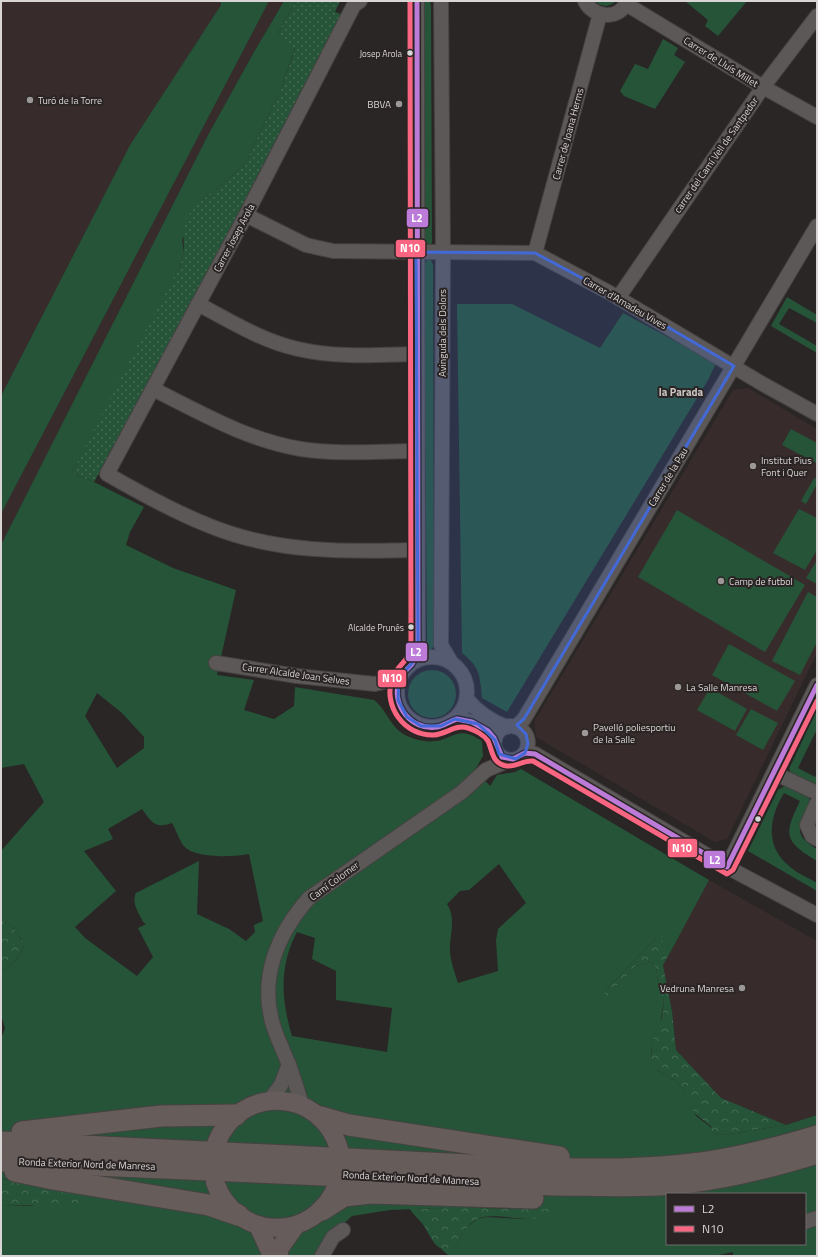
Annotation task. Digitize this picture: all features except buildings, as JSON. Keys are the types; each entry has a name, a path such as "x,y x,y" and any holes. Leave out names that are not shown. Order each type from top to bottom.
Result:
{"highway":[{"path":"1,1133 34,1132 161,1116 236,1115"},
{"path":"321,1117 348,1125 452,1142 641,1177"},
{"name":"Ronda Exterior Nord de Manresa","path":"1,1160 553,1185 641,1177 685,1165 780,1147 817,1136"},
{"name":"Ronda Exterior Nord de Manresa","path":"1,1142 538,1168 688,1182 732,1176 817,1153"},
{"path":"1,1168 53,1179 209,1205 238,1215"},
{"path":"322,1210 344,1196 371,1193 527,1198 641,1177"}],"main road":[{"path":"216,1144 224,1128 236,1115 252,1105 269,1101 286,1101 302,1105 321,1117 332,1132 339,1149"},
{"path":"215,1182 224,1200 238,1215 258,1225 277,1228 296,1225 310,1219 322,1210 337,1186"},
{"path":"258,1225 272,1256"},
{"path":"279,1256 279,1249 296,1225"}],"street":[{"name":"Carrer Josep Arola","path":"360,1 354,5 246,214 107,474 163,505 211,527 260,542 297,548 348,552 417,550"},
{"path":"412,663 418,646 416,451 417,1"},
{"name":"Avinguda dels Dolors","path":"441,1 443,252 441,645 451,662"},
{"path":"585,1 589,8 600,14 615,14 626,2"},
{"name":"Carrer de Lluís Millet","path":"626,2 762,87 817,117"},
{"name":"Carrer de Joana Herms","path":"535,253 600,14"},
{"name":"carrer del Camí Vell de Santpedor","path":"618,298 762,87 817,16"},
{"name":"Carrer d'Amadeu Vives","path":"246,214 306,245 333,251 535,253 618,298 817,414"},
{"name":"Carrer de la Pau","path":"511,727 524,719 817,226"},
{"path":"198,304 236,325 277,343 298,349 358,356 416,354"},
{"path":"153,389 222,424 256,438 285,446 323,452 416,451"},
{"path":"434,656 451,662 465,678 467,686 467,699 463,710 455,719 441,726 421,726 405,714 398,700 397,687 399,678 406,668 412,663 425,657 434,656"},
{"name":"Carrer Alcalde Joan Selves","path":"216,663 296,676 375,684 399,678"},
{"name":"Carrer Alcalde Joan Selves","path":"375,684 398,700"},
{"path":"727,867 817,685"},
{"path":"455,719 467,720 478,724 489,732 499,754 510,760 518,758 524,753 528,746 528,739 524,732 496,723 477,711 467,699"},
{"path":"495,743 500,730 511,727"},
{"name":"Camí Colomer","path":"486,770 492,758 495,743"},
{"path":"524,753 535,754 727,867 817,915"},
{"name":"Camí Colomer","path":"302,1105 289,1064 273,1027 267,990 275,950 293,916 309,898 462,792 486,770 510,760"},
{"path":"774,773 817,793"},
{"path":"817,803 807,825 812,836 817,839"},
{"path":"269,1101 281,1085 289,1064"},
{"path":"806,1222 817,1218"},
{"path":"322,1256 333,1237 343,1230"}],"highlighted area":[{"path":"416,252 535,253 610,293 734,366 524,719 517,725 526,734 528,744 525,753 516,759 499,754 495,740 478,724 455,719 441,726 421,726 407,717 398,700 399,678 412,663 418,646"}],"shaded area":[{"path":"1,1 220,1 221,5 130,145 1,396"},
{"path":"269,1 284,1 208,135 1,545 1,514"},
{"name":"La Salle Manresa","path":"748,388 817,429 817,653 727,839 715,842 536,737 534,722 733,390"},
{"name":"Vedruna Manresa","path":"709,880 817,941 817,1115 786,1125 721,1098 676,1050 672,1011 663,965"}],"green space":[{"path":"220,1 269,1 1,514 1,396 130,145 221,5"},
{"path":"284,1 296,1 278,33 295,48 281,89 244,166 201,201 182,240 184,253 180,266 72,473 94,482 144,507 130,532 126,545 173,568 236,590 217,675 254,680 244,710 274,719 294,706 295,687 374,700 397,729 407,736 415,739 433,741 441,740 455,734 463,733 471,735 482,741 483,756 475,770 490,786 497,775 515,772 521,769 709,880 671,951 665,946 663,940 656,938 605,991 605,997 636,966 651,962 656,968 659,987 664,1001 660,1024 652,1043 651,1058 655,1069 676,1081 681,1087 696,1116 712,1128 708,1131 723,1135 786,1125 817,1115 817,1256 733,1256 733,1252 714,1256 449,1256 441,1249 456,1246 465,1229 477,1219 487,1217 524,1219 554,1213 528,1207 476,1208 446,1203 441,1208 390,1210 352,1216 340,1227 325,1256 1,1256 1,1205 31,1206 79,1189 1,1179 1,1039 5,1028 1,1015 1,973 17,959 25,944 12,926 1,920 1,851 44,802 24,764 1,768 1,545 208,135","holes":["97,693 122,713 144,737 144,748 117,768 85,716","142,809 151,821 157,825 172,823 183,845 188,850 195,853 214,856 249,854 263,921 254,925 255,932 246,941 229,929 197,914 199,861 136,893 134,900 136,908 143,922 146,924 138,928 153,957 137,976 85,938 75,927 116,891 84,851 113,839 108,829","499,864 526,903 498,929 496,940 498,971 458,983 450,952 452,915 447,904 460,891 469,890","297,932 315,938 312,959 336,971 336,1000 392,1008 387,1052 292,1036 284,996 285,970 291,945"]},
{"path":"296,1 340,1 335,12 341,14 197,293 94,482 72,473 180,266 184,253 183,222 201,201 244,166 281,89 295,49 278,33"},
{"path":"425,1 430,1 431,6 431,246 426,246 424,242 423,6"},
{"path":"595,1 616,1 611,5 603,6"},
{"path":"685,1 747,1 718,36 705,26 708,20"},
{"path":"663,39 678,48 674,55 685,62 655,109 624,96 620,91 635,64 648,69"},
{"path":"427,260 431,260 433,265 434,646 431,650 428,650 427,646 424,265"},
{"path":"787,297 817,315 817,323 789,308 779,324 817,346 817,353 771,326"},
{"path":"457,304 512,304 600,348 623,313 716,363 708,380 507,712 482,698 478,672 468,658 462,653"},
{"path":"791,429 817,443 816,463 782,445"},
{"path":"814,478 817,479 817,484 806,504 801,501"},
{"path":"799,509 817,518 817,550 805,570 773,553"},
{"name":"Camp de futbol","path":"677,510 805,585 765,652 638,577"},
{"path":"817,560 817,584 806,578"},
{"path":"808,592 817,597 817,642 800,675 772,661"},
{"path":"729,644 795,681 777,711 712,675"},
{"path":"427,670 437,670 446,674 452,680 455,685 455,703 446,714 437,718 427,718 418,714 412,708 408,699 408,689 412,680 418,674"},
{"path":"710,688 747,709 735,731 697,710"},
{"path":"751,709 778,723 763,750 736,735"},
{"path":"817,710 817,729 798,768 815,777 817,774 816,784 791,773 789,769"},
{"path":"785,786 808,797 810,800 809,808 800,831 807,842 817,849 817,861 792,842 789,829 800,801 784,793 775,811 773,821 772,839 775,849 780,857 794,870 817,883 817,891 748,851 778,790"},
{"path":"1,920 12,926 25,944 17,959 1,973"},
{"path":"660,937 671,951 663,965 672,1011 676,1050 721,1098 786,1125 723,1135 707,1131 712,1127 694,1113 681,1087 676,1081 655,1069 651,1062 652,1043 662,1017 664,1001 659,987 656,968 651,962 636,966 605,998 605,991 656,938"},
{"path":"1,1179 79,1189 81,1194 79,1206 1,1205"},
{"path":"446,1203 476,1208 558,1209 549,1215 539,1218 527,1219 493,1216 482,1217 468,1226 456,1246 449,1249 444,1249 436,1245 424,1226 410,1209 441,1208"}],"transit line":[{"name":"N10","path":"410,1 411,645 407,657 393,676 390,689 393,709 398,718 405,725 423,734 434,735 459,727 474,730 488,741 498,763 507,766 514,766 533,761 727,874 733,870 817,701"},
{"name":"L2","path":"417,1 418,646 415,658 400,678 397,690 398,699 405,714 411,721 428,727 437,727 457,719 472,722 488,731 494,738 502,757 513,759 525,753 535,754 727,867 817,685"}],"place":[{"name":"Josep Arola","path":"410,53"},
{"name":"Turó de la Torre","path":"30,100"},
{"name":"BBVA","path":"399,104"},
{"name":"Institut Pius Font i Quer","path":"753,466"},
{"name":"Camp de futbol","path":"721,581"},
{"name":"Alcalde Prunés","path":"411,627"},
{"name":"La Salle Manresa","path":"678,687"},
{"name":"Pavelló poliesportiu de la Salle","path":"585,733"},
{"name":"Vedruna Manresa","path":"742,988"}],"district":[{"name":"la Parada","path":"681,392"}]}
